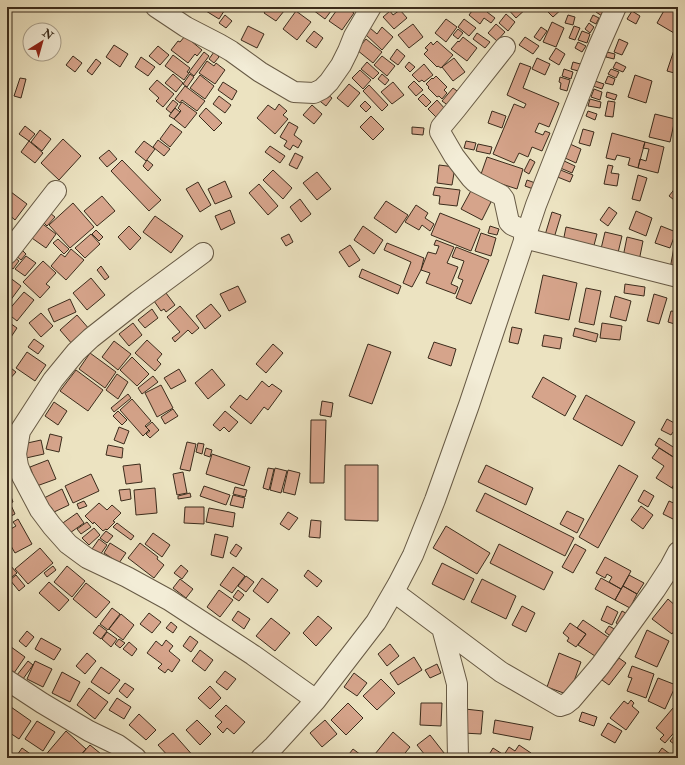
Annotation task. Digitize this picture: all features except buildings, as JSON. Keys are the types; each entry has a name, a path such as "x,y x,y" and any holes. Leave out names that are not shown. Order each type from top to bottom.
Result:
{"street":[{"path":"156,7 186,27 231,51 260,72 294,92 314,93 322,89 337,70 371,7"},
{"path":"261,758 316,700 376,622 394,592 413,555 435,500 469,405 525,234 597,50 616,7"},
{"path":"505,47 441,128 440,132 454,156 474,182 501,195 504,199 509,222 525,234 678,277"},
{"path":"7,254 56,191"},
{"path":"203,253 138,301 91,338 76,352 54,380 20,431 16,454 18,466 40,510 68,544 87,558 170,600 253,655 316,700"},
{"path":"394,592 501,672 560,706 571,700 600,666 656,590 678,552"},
{"path":"442,628 457,684 458,758"},
{"path":"7,680 42,704 89,731 118,745 136,758"}]}
